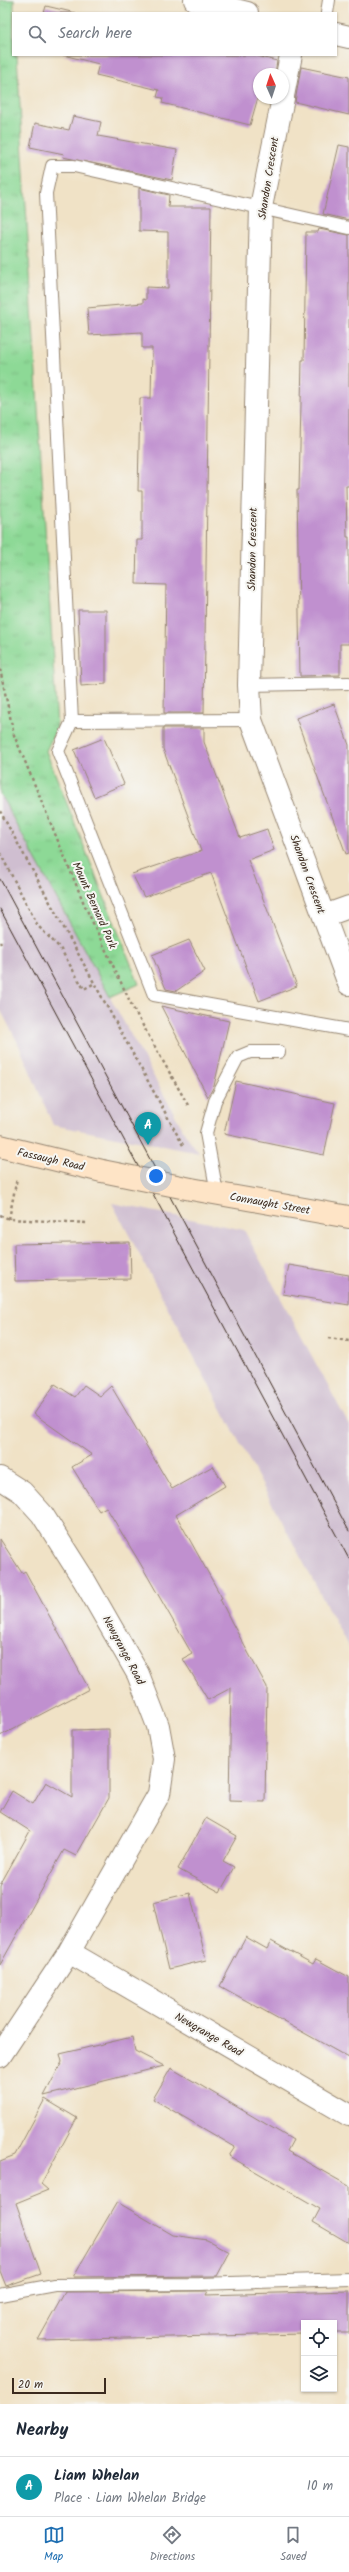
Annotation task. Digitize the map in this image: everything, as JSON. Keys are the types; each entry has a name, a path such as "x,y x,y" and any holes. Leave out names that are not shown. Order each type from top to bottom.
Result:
{"street":[{"path":"195,0 243,12"},
{"path":"337,34 349,37"},
{"name":"Shandon Crescent","path":"289,68 291,56"},
{"name":"Shandon Crescent","path":"282,104 261,207 249,685 251,720 349,984"},
{"path":"324,916 349,907"},
{"name":"Fassaugh Road","path":"0,1146 102,1171 191,1189"},
{"name":"Connaught Street","path":"191,1189 348,1213"},
{"name":"Newgrange Road","path":"0,1478 22,1492 42,1514 84,1580 138,1674 158,1726 164,1759 158,1794 69,1952 0,2056"},
{"name":"Newgrange Road","path":"69,1952 349,2115"}],"lane":[{"path":"326,12 329,0"},
{"path":"349,228 74,166 52,166 46,193 72,721 58,750 154,996 349,1030"},
{"path":"249,685 349,683"},
{"path":"72,721 251,720"},
{"path":"217,1193 206,1133 215,1101 238,1057 250,1052 279,1052"},
{"path":"0,2295 54,2285 200,2284 349,2279"}],"path":[{"name":"Mount Bernard Park","path":"0,669 14,736 85,906 133,1008 186,1103 206,1133"},
{"path":"0,811 93,984 186,1149"},
{"path":"0,853 38,926 60,948 84,989 93,984"},
{"path":"9,1219 16,1182"},
{"path":"0,1215 9,1219 88,1223"},
{"path":"328,1338 349,1341"}],"shaded area":[{"path":"0,794 186,1135 199,1153 53,1125 18,1043 0,1009"},
{"path":"112,1203 244,1230 349,1425 349,1648"}],"green space":[{"path":"0,0 14,0 14,12 12,12 12,56 17,56 57,727 46,751 139,984 110,997 0,794"}],"building":[{"path":"46,6 72,12 44,12"},
{"path":"67,56 257,56 277,61 276,68 253,68 253,104 256,104 250,125 162,103 163,98 157,97 159,90 96,75 99,64"},
{"path":"301,67 349,77 349,115 295,102"},
{"path":"73,116 101,122 98,136 177,150 172,180 63,157 64,154 30,147 35,123 69,130"},
{"path":"339,145 349,147 349,220 323,214"},
{"path":"139,188 169,195 168,207 211,207 204,713 164,713 166,585 136,584 137,540 142,540 142,491 138,491 140,398 151,398 152,348 142,348 142,332 89,335 87,308 143,303 143,299 146,300 146,287 168,288 168,232 139,231"},
{"path":"319,229 349,235 349,486 346,486 347,537 349,537 349,644 340,644 340,675 300,676 297,490 299,490 302,360 304,360 306,232 318,232"},
{"path":"78,610 106,610 106,684 81,686"},
{"path":"334,704 349,745 349,853 346,854 296,718"},
{"path":"163,728 204,728 204,742 240,838 267,829 274,850 248,860 297,986 259,1001 211,873 144,897 132,874 201,851 163,749"},
{"path":"104,738 124,784 94,797 74,750"},
{"path":"189,940 205,971 176,991 166,989 152,955"},
{"path":"161,1006 229,1021 214,1086 208,1097"},
{"path":"236,1081 335,1103 324,1155 224,1134"},
{"path":"130,1242 131,1279 15,1281 14,1244"},
{"path":"289,1265 349,1275 349,1305 283,1294"},
{"path":"55,1384 75,1397 84,1385 100,1396 111,1386 172,1489 213,1466 225,1486 176,1515 222,1598 220,1599 231,1621 267,1687 265,1802 229,1801 231,1688 208,1700 183,1659 192,1654 140,1563 106,1507 99,1511 72,1467 92,1455 34,1414"},
{"path":"0,1539 22,1573 25,1571 89,1689 0,1736"},
{"path":"109,1729 109,1798 76,1856 64,1850 0,1965 0,1885 30,1831 0,1812 12,1791 33,1804 46,1782 72,1797 72,1730"},
{"path":"206,1818 237,1836 223,1861 234,1867 220,1892 178,1869"},
{"path":"190,1893 206,1960 169,1969 153,1902"},
{"path":"246,1937 267,1949 271,1941 313,1964 316,1959 349,1977 349,2058 220,1986"},
{"path":"132,2037 135,2051 164,2066 44,2096 62,2062 60,2054"},
{"path":"171,2068 293,2140 287,2151 349,2186 349,2243 313,2222 320,2209 229,2156 235,2147 153,2099"},
{"path":"45,2099 77,2118 41,2184 48,2190 16,2203 41,2274 6,2286 0,2271 0,2161 15,2155"},
{"path":"117,2202 173,2235 207,2240 230,2252 217,2276 73,2277"},
{"path":"208,2291 206,2295 349,2291 349,2333 337,2333 337,2320 301,2320 301,2334 38,2340 65,2292"}],"tram line":[{"path":"0,879 349,1531"},
{"path":"0,909 349,1559"}],"place":[{"name":"Liam Whelan","path":"148,1145"}]}
